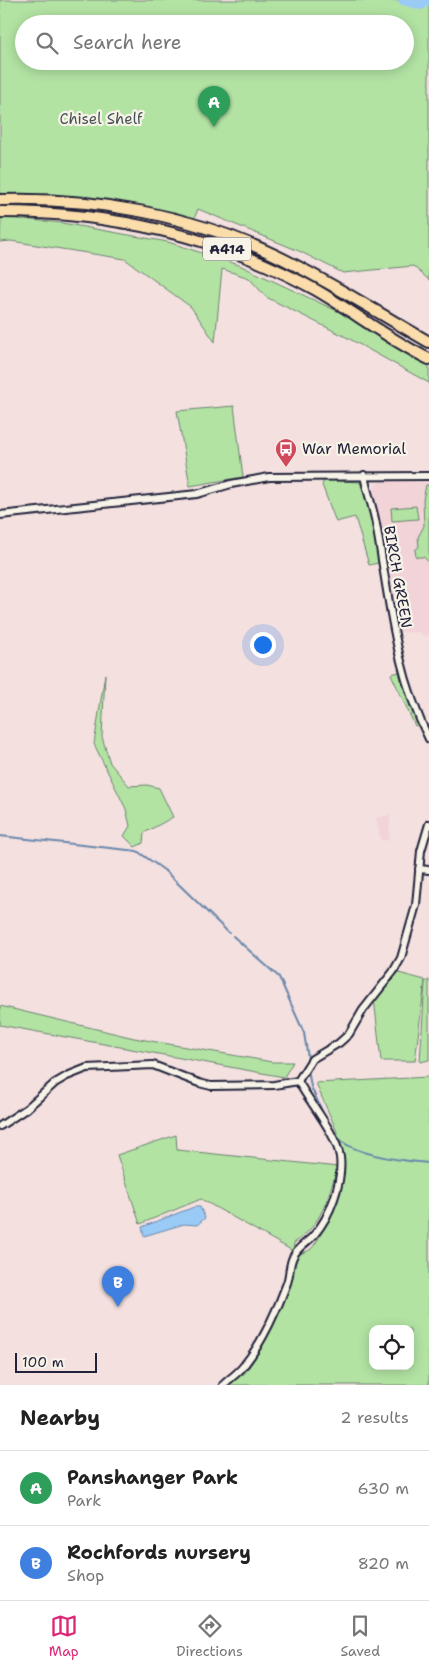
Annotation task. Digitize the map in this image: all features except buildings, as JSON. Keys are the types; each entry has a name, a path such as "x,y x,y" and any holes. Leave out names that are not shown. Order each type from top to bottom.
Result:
{"highway":[{"name":"A414","path":"0,200 36,200 121,208 166,216 196,224 238,239 299,266 429,342"},
{"name":"A414","path":"0,212 81,215 186,236 228,250 315,290 429,359"}],"street":[{"name":"BIRCH GREEN","path":"364,475 376,522 392,622 415,703 429,739"},
{"path":"0,515 194,493 205,489 210,490 279,476 429,476"},
{"path":"0,1126 26,1110 55,1083 87,1068 153,1065 211,1086 274,1085 298,1080 312,1059 339,1043 349,1034 363,1010 396,968 406,943 416,905 423,841 429,824"},
{"path":"419,869 429,870"},
{"path":"223,1385 250,1358 282,1297 289,1280 292,1257 298,1249 314,1236 327,1218 337,1186 340,1159 336,1142 298,1080"}],"shaded area":[{"path":"380,481 429,482 429,635 422,636 421,632 400,632 373,494 373,489"},
{"path":"390,815 389,840 381,840 376,818"}],"green space":[{"name":"Chisel Shelf","path":"0,0 429,0 429,280 413,266 343,273 299,251 198,209 194,219 123,202 74,197 0,196"},
{"path":"1,217 62,223 168,242 239,265 350,317 429,362 429,383 348,338 266,297 249,278 222,269 215,342 191,307 125,259 11,241 0,242"},
{"path":"234,406 243,477 190,486 177,411"},
{"path":"324,480 360,482 373,520 378,563 369,565 355,517 336,522 322,485"},
{"path":"426,485 429,485 429,568 428,562 424,557 416,557 415,550 419,547 418,537 424,526 423,500"},
{"path":"416,506 418,519 392,521 391,508"},
{"path":"403,671 420,724 415,726 391,674"},
{"path":"105,674 102,737 110,763 129,786 147,785 159,788 173,817 144,833 143,843 135,847 124,836 130,826 126,809 94,744"},
{"path":"395,972 425,980 415,1061 381,1061 374,998"},
{"path":"429,980 429,1060 420,1062 425,982"},
{"path":"0,1006 134,1038 272,1062 293,1062 284,1077 0,1025"},
{"path":"429,1077 429,1385 225,1385 245,1373 261,1349 286,1296 297,1255 311,1249 324,1229 335,1200 342,1171 342,1147 316,1083"},
{"path":"176,1135 177,1150 338,1167 323,1210 312,1227 294,1243 293,1251 201,1199 140,1224 117,1155"}],"water":[{"path":"194,1207 200,1207 205,1218 197,1225 184,1224 144,1236 142,1227"}],"waterway":[{"path":"403,0 421,5 429,0"},
{"path":"0,836 137,851 164,870 229,933"},
{"path":"233,936 279,977 304,1033 308,1058"},
{"path":"308,1069 311,1087 323,1113"},
{"path":"332,1128 341,1141 371,1154 429,1163"}],"place":[{"name":"Panshanger Park","path":"214,127"},
{"name":"War Memorial","path":"286,468"},
{"name":"Rochfords nursery","path":"118,1307"}]}
